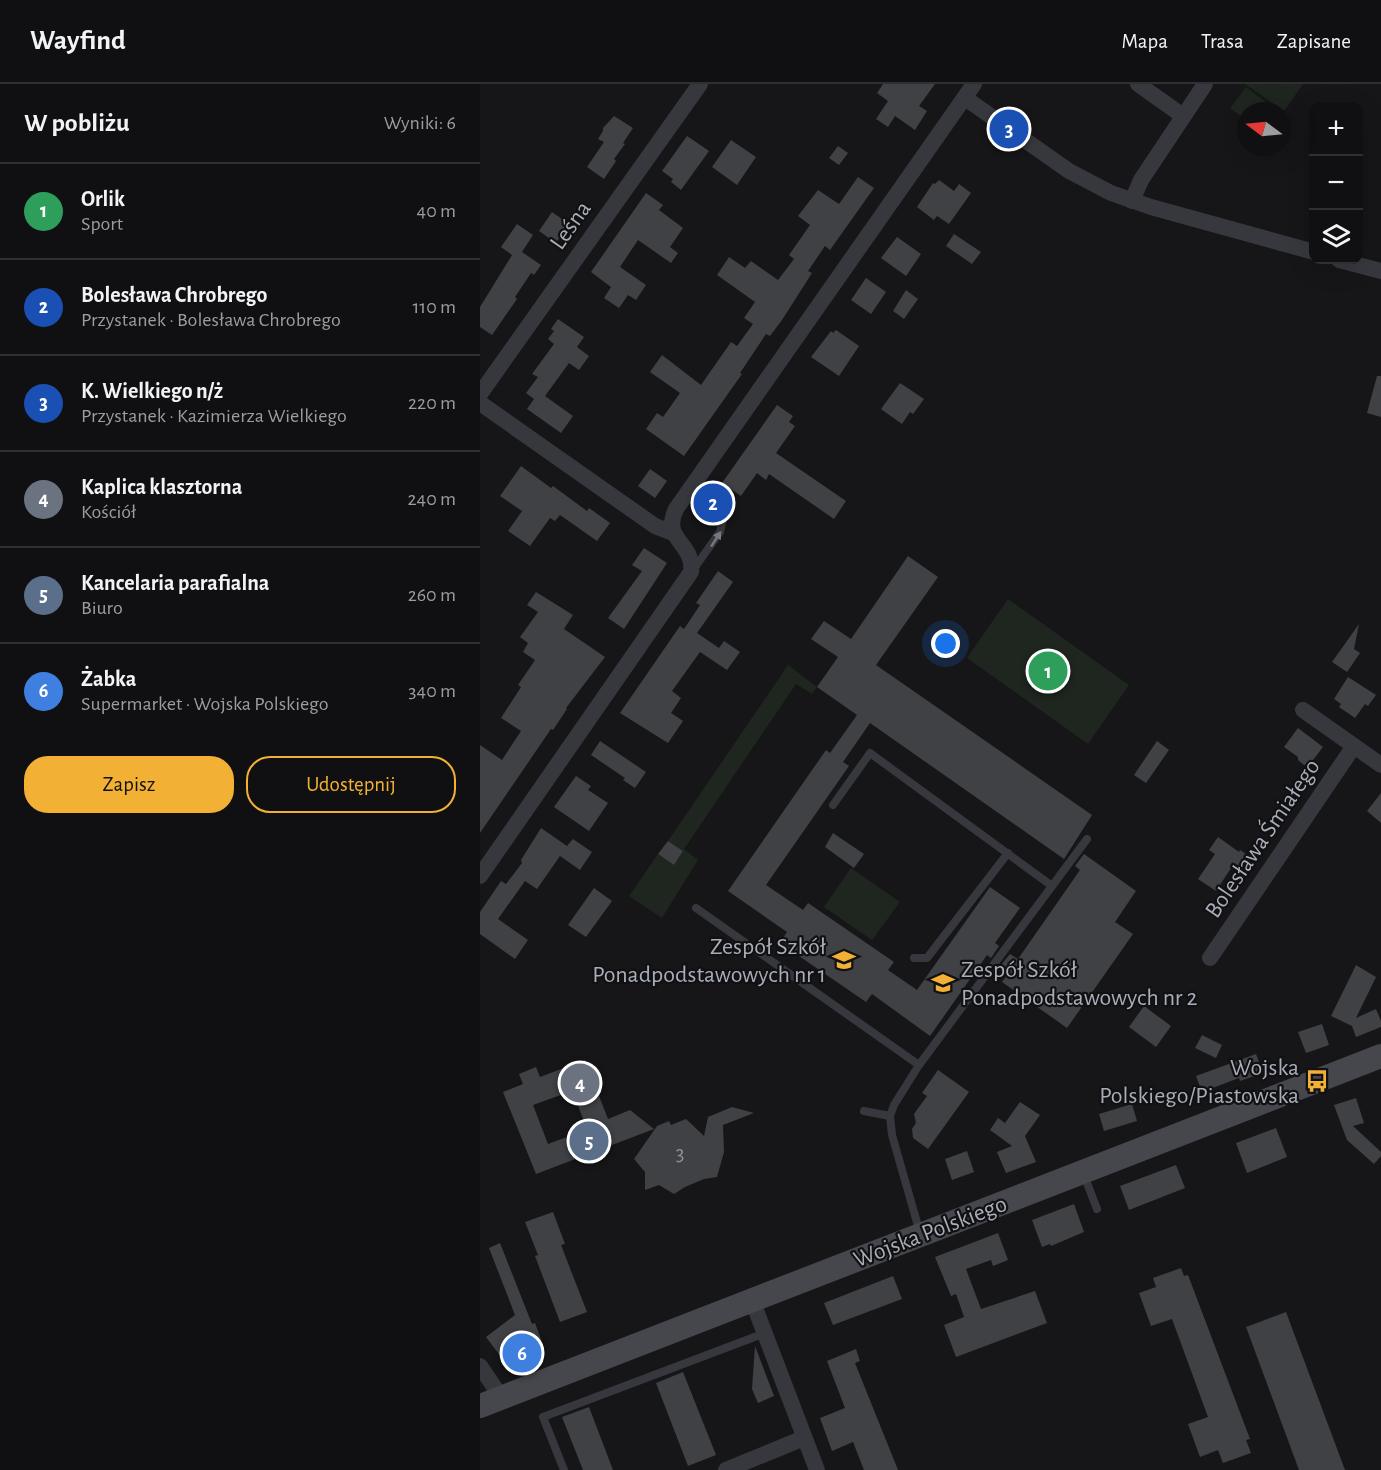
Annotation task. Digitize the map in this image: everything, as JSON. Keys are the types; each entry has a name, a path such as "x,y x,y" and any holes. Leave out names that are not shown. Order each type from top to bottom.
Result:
{"main road":[{"name":"Wojska Polskiego","path":"491,1402 1381,1056"}],"street":[{"name":"Leśna","path":"698,84 480,394 698,84"},
{"path":"673,533 672,517 690,488 974,84"},
{"path":"1138,84 1184,116"},
{"path":"1132,201 1141,180 1205,84"},
{"path":"964,98 1069,171 1111,193 1132,201 1309,251"},
{"path":"1354,264 1381,271"},
{"path":"480,403 655,526 673,533 687,550 692,564 691,572 480,876"},
{"path":"1303,710 1381,765"},
{"name":"Bolesława Śmiałego","path":"1210,958 1354,746"},
{"path":"752,1300 817,1470"},
{"path":"480,1366 491,1402"},
{"path":"725,1470 804,1438"}],"lane":[{"path":"690,488 720,508 724,516 720,532 691,572"},
{"path":"832,804 870,753 1052,886"},
{"path":"921,1234 892,1135 890,1116 894,1106 919,1065 1087,839"},
{"path":"914,958 927,958 1008,853"},
{"path":"696,908 919,1065"},
{"path":"864,1111 890,1116"},
{"path":"1083,1172 1097,1209"},
{"path":"564,1470 543,1417 765,1333"}],"shaded area":[{"path":"1245,84 1303,84 1290,102 1271,102"},
{"path":"1246,87 1266,102 1237,102 1237,113 1230,108"},
{"path":"1008,599 1129,685 1088,744 967,658"},
{"path":"788,665 817,687 812,694 796,684 684,849 698,860 662,918 629,896 658,854 674,865 683,851 668,841"},
{"path":"851,868 900,902 872,940 824,907"}],"building":[{"path":"883,84 935,84 919,106 927,111 915,130 895,116 888,127 876,119 888,101 877,93"},
{"path":"614,116 633,128 604,179 587,167 604,142 598,139 603,128"},
{"path":"687,136 709,151 681,190 671,182 673,179 662,171"},
{"path":"731,140 756,157 737,185 712,167"},
{"path":"838,146 848,153 839,165 829,158"},
{"path":"858,177 874,188 830,250 825,246 808,271 812,273 782,320 770,336 766,334 740,373 742,374 684,456 646,429 657,413 663,417 680,393 650,372 662,355 701,385 731,342 737,346 753,324 744,318 755,302 717,275 729,257 745,268 751,261 778,280 794,259 789,255 810,225 798,216 818,190 839,204"},
{"path":"939,180 954,191 959,184 971,193 949,224 937,216 934,220 917,207 933,183"},
{"path":"646,193 663,205 659,210 683,228 670,247 678,253 671,263 638,240 620,267 646,285 636,300 628,295 619,308 604,298 611,287 591,272"},
{"path":"552,212 569,224 556,243 539,231"},
{"path":"517,224 533,235 522,252 541,265 534,275 531,273 515,297 517,299 492,335 480,327 480,307 512,255 501,247"},
{"path":"954,234 981,252 972,264 946,246"},
{"path":"897,237 921,254 906,276 881,258"},
{"path":"866,278 886,292 871,314 851,300"},
{"path":"906,290 918,299 904,319 893,311"},
{"path":"558,319 584,337 577,347 589,356 579,370 569,363 545,396 573,416 561,433 527,409 534,399 526,393 538,377 532,374 554,344 548,339"},
{"path":"836,330 859,346 839,376 811,357 831,331 833,333"},
{"path":"1377,376 1381,376 1381,417 1367,413"},
{"path":"900,383 924,399 913,414 910,412 902,424 881,409"},
{"path":"777,405 793,416 789,422 795,426 776,453 846,501 834,519 769,474 766,480 757,473 741,496 722,483"},
{"path":"521,466 551,488 553,486 587,511 589,508 610,523 597,541 560,515 555,521 550,518 530,546 508,531 522,511 500,496"},
{"path":"650,469 667,481 655,498 638,486"},
{"path":"644,548 667,563 624,629 608,618 642,571 632,565"},
{"path":"908,556 938,577 876,665 1092,815 1064,859 870,723 843,762 849,766 766,885 803,910 808,903 894,962 888,970 917,990 990,887 1020,908 995,943 999,946 991,958 987,955 930,1036 872,994 866,1002 780,943 787,932 728,891 826,750 830,753 857,715 817,687 838,657 811,639 824,621 851,639"},
{"path":"718,571 733,582 697,633 719,648 724,641 740,652 727,670 700,652 672,691 681,698 671,713 683,721 668,743 620,713 680,626 684,629 700,605 696,603"},
{"path":"536,592 573,615 564,629 605,657 566,708 553,730 551,729 480,833 480,745 502,760 521,731 501,718 521,687 518,685 535,660 523,652 528,643 520,637 538,612 527,605"},
{"path":"1359,624 1354,649 1360,653 1347,672 1332,662"},
{"path":"1348,677 1376,695 1368,706 1365,704 1355,718 1339,707 1341,704 1334,699"},
{"path":"1298,728 1323,747 1310,764 1304,765 1298,757 1284,747"},
{"path":"600,741 646,772 635,788 623,780 625,778 591,755"},
{"path":"1157,741 1169,750 1146,783 1134,775"},
{"path":"576,776 591,786 588,790 608,803 589,831 554,807"},
{"path":"1381,793 1381,823 1367,811"},
{"path":"541,828 567,846 573,839 592,852 580,870 560,856 537,889 525,881 498,919 528,940 515,959 480,934 480,912 501,881 506,884 522,863 521,860"},
{"path":"833,833 864,854 854,868 825,847"},
{"path":"1218,837 1252,858 1243,872 1233,865 1216,891 1198,879 1215,854 1209,850"},
{"path":"668,841 683,851 674,865 658,854"},
{"path":"1084,854 1136,891 1115,922 1133,934 1067,1028 1002,982 1010,971 1001,965 1010,954 1018,959 1080,870 1075,866"},
{"path":"594,888 612,901 586,937 568,925"},
{"path":"1356,965 1376,977 1356,1018 1376,1009 1381,1027 1356,1037 1352,1026 1331,1016"},
{"path":"1144,1006 1171,1026 1156,1047 1129,1027"},
{"path":"1322,1024 1329,1045 1306,1053 1298,1032"},
{"path":"1202,1035 1222,1045 1216,1058 1195,1048"},
{"path":"1256,1054 1263,1073 1240,1081 1239,1078 1202,1092 1196,1076"},
{"path":"585,1060 608,1119 630,1110 654,1129 536,1174 503,1092 523,1084 519,1074 536,1067 540,1077","holes":["572,1091 584,1121 575,1125 578,1133 548,1144 533,1105"]},
{"path":"938,1070 969,1092 928,1149 913,1138 912,1129 916,1123 914,1114 927,1096 922,1093"},
{"path":"1356,1098 1364,1123 1353,1126 1381,1152 1381,1156 1374,1164 1347,1140 1334,1105"},
{"path":"1020,1102 1040,1115 1025,1136 1036,1162 1006,1173 997,1152 1012,1146 990,1130 998,1118 1005,1123"},
{"path":"1132,1104 1137,1121 1104,1131 1099,1114"},
{"path":"732,1107 754,1113 723,1125 724,1152 717,1177 704,1179 674,1194 659,1185 645,1190 645,1172 634,1159 657,1126 669,1121 671,1125 686,1119 704,1136 708,1117"},
{"path":"1276,1128 1287,1157 1247,1173 1236,1143"},
{"path":"967,1151 974,1172 952,1180 945,1159"},
{"path":"1176,1165 1185,1188 1129,1210 1120,1186"},
{"path":"1074,1204 1084,1232 1051,1246 1050,1244 1042,1247 1032,1220"},
{"path":"553,1212 565,1244 561,1245 587,1312 560,1322 525,1222"},
{"path":"998,1233 1008,1260 993,1266 991,1260 966,1269 981,1309 1035,1291 1047,1323 956,1357 944,1325 964,1317 956,1294 951,1296 935,1257"},
{"path":"500,1243 544,1348 508,1362 504,1361 486,1337 515,1315 489,1248"},
{"path":"1181,1268 1184,1276 1188,1275 1250,1439 1246,1440 1251,1453 1223,1463 1218,1450 1200,1457 1188,1424 1208,1417 1172,1319 1151,1326 1139,1293 1156,1287 1153,1278"},
{"path":"893,1276 902,1299 833,1325 824,1303"},
{"path":"1286,1312 1345,1470 1299,1470 1246,1327"},
{"path":"755,1346 774,1396 758,1403 752,1389"},
{"path":"856,1349 860,1361 855,1363 898,1470 864,1470 853,1442 832,1451 820,1418 845,1408 827,1361"},
{"path":"683,1372 716,1455 688,1466 656,1383"},
{"path":"589,1407 613,1470 583,1470 562,1417"}],"place":[{"name":"K. Wielkiego n/ż","path":"1009,129"},
{"name":"Bolesława Chrobrego","path":"713,503"},
{"name":"Orlik","path":"1048,671"},
{"name":"Zespół Szkół Ponadpodstawowych nr 1","path":"844,960"},
{"name":"Zespół Szkół Ponadpodstawowych nr 2","path":"943,983"},
{"name":"Wojska Polskiego/Piastowska","path":"1317,1081"},
{"name":"Kaplica klasztorna","path":"580,1083"},
{"name":"Kancelaria parafialna","path":"589,1141"},
{"name":"Żabka","path":"522,1353"}]}
